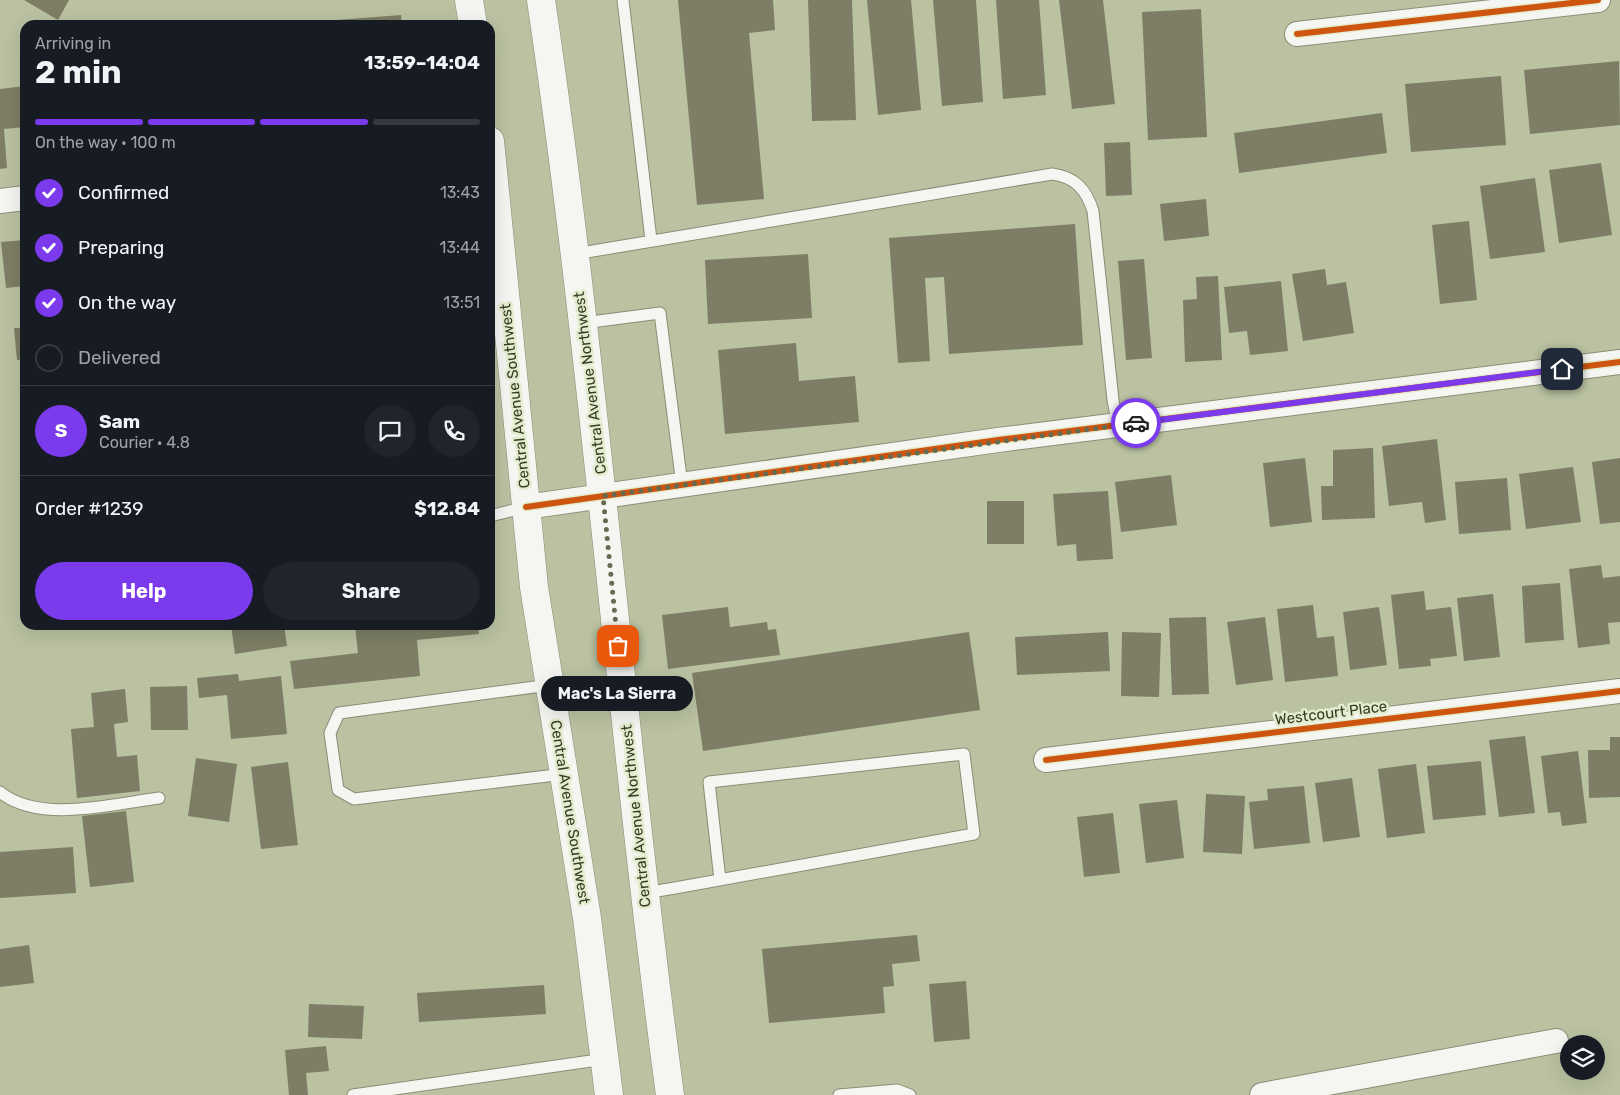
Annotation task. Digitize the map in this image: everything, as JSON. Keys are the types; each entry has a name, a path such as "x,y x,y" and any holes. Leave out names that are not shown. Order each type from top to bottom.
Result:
{"main road":[{"path":"469,0 472,20"},
{"name":"Central Avenue Northwest","path":"541,0 561,137 575,254 603,496 644,893 670,1095"},
{"name":"Central Avenue Southwest","path":"495,195 534,588 587,918 609,1095"}],"street":[{"path":"1297,34 1598,0"},
{"path":"0,201 20,199"},
{"path":"526,506 1118,426 1620,362"},
{"name":"Westcourt Place","path":"1046,760 1620,691"},
{"path":"1262,1095 1556,1041"}],"lane":[{"path":"623,0 651,240"},
{"path":"575,254 1052,174 1065,176 1080,185 1089,198 1093,211 1113,400 1118,426"},
{"path":"583,323 660,313 682,485"},
{"path":"495,515 526,506"},
{"path":"550,685 338,713 330,733 338,790 354,799 564,774"},
{"path":"644,893 720,880 974,834 964,754 709,782 720,880"},
{"path":"0,792 7,798 44,810 159,798"},
{"path":"353,1095 605,1058"},
{"path":"839,1095 897,1090 910,1095"}],"building":[{"path":"24,0 69,0 58,20"},
{"path":"678,0 773,0 775,30 749,33 764,199 697,205"},
{"path":"808,0 852,0 856,120 812,121"},
{"path":"867,0 911,0 921,110 878,115"},
{"path":"933,0 976,0 983,102 942,106"},
{"path":"996,0 1039,0 1046,95 1003,99"},
{"path":"1059,0 1103,0 1115,104 1072,109"},
{"path":"1201,9 1207,137 1148,140 1142,12"},
{"path":"401,15 402,20 336,20"},
{"path":"1619,61 1620,125 1530,134 1524,70"},
{"path":"1501,76 1506,145 1411,152 1405,84"},
{"path":"20,87 20,127 4,129 7,168 0,169 0,89"},
{"path":"1382,113 1387,153 1239,173 1234,133"},
{"path":"1130,142 1132,195 1106,196 1104,143"},
{"path":"1601,163 1612,235 1559,243 1549,170"},
{"path":"1535,178 1545,252 1490,259 1480,186"},
{"path":"1206,199 1209,236 1164,241 1160,204"},
{"path":"1469,221 1477,300 1440,304 1432,225"},
{"path":"1075,224 1083,345 949,354 944,277 925,278 930,361 898,363 889,238"},
{"path":"20,240 20,287 6,288 1,242"},
{"path":"808,254 812,318 708,324 705,260"},
{"path":"1144,259 1152,358 1126,360 1118,261"},
{"path":"1325,269 1327,285 1346,282 1354,333 1303,341 1292,274"},
{"path":"1218,276 1222,360 1185,362 1183,300 1197,299 1196,277"},
{"path":"1281,281 1288,351 1250,355 1247,331 1229,333 1224,287"},
{"path":"14,328 20,328 20,360 17,360"},
{"path":"796,343 799,381 855,376 859,422 725,434 718,350"},
{"path":"1437,439 1446,520 1425,523 1422,502 1389,506 1382,446"},
{"path":"1373,448 1375,518 1322,520 1321,486 1333,486 1333,450"},
{"path":"1305,458 1312,522 1270,527 1263,463"},
{"path":"1620,458 1620,522 1600,524 1592,462"},
{"path":"1573,467 1581,522 1526,529 1519,474"},
{"path":"1171,475 1177,525 1121,532 1115,482"},
{"path":"1507,478 1511,530 1459,534 1455,482"},
{"path":"1108,491 1113,559 1077,561 1076,544 1057,546 1053,494"},
{"path":"987,501 1024,501 1024,544 987,544"},
{"path":"1601,565 1603,578 1620,576 1620,622 1608,623 1610,644 1578,648 1569,569"},
{"path":"1560,583 1564,640 1525,643 1522,586"},
{"path":"1424,591 1426,610 1451,607 1457,656 1430,659 1431,666 1399,669 1391,595"},
{"path":"1493,594 1500,657 1464,661 1457,598"},
{"path":"1313,605 1317,638 1334,636 1338,676 1285,682 1277,609"},
{"path":"728,607 730,627 767,622 768,630 776,629 780,655 668,669 662,615"},
{"path":"1379,607 1387,665 1350,670 1343,612"},
{"path":"1206,617 1209,694 1172,695 1169,618"},
{"path":"1265,617 1273,680 1236,685 1227,622"},
{"path":"232,630 285,630 287,646 235,654"},
{"path":"356,630 479,630 479,634 417,640 420,676 294,689 290,661 358,653"},
{"path":"969,632 980,710 703,751 692,673"},
{"path":"1108,632 1110,671 1017,675 1015,637"},
{"path":"1122,632 1161,633 1159,697 1121,696"},
{"path":"238,674 239,681 281,676 287,734 231,739 227,695 199,698 197,678"},
{"path":"187,686 188,730 151,730 150,687"},
{"path":"125,689 128,722 114,724 117,757 137,755 140,791 77,798 71,729 94,727 91,693"},
{"path":"1525,736 1535,813 1499,817 1489,740"},
{"path":"1610,737 1620,737 1620,797 1589,798 1588,750 1610,750"},
{"path":"1578,751 1587,823 1562,826 1560,812 1548,813 1541,756"},
{"path":"196,758 237,764 229,822 188,816"},
{"path":"1481,761 1486,815 1433,820 1427,766"},
{"path":"288,762 298,845 261,849 251,767"},
{"path":"1416,764 1425,833 1387,838 1378,769"},
{"path":"1352,778 1360,837 1323,842 1315,783"},
{"path":"1304,786 1310,843 1254,849 1249,802 1268,800 1267,789"},
{"path":"1206,794 1245,796 1242,854 1203,852"},
{"path":"1177,800 1184,858 1146,863 1139,804"},
{"path":"126,811 134,882 90,887 82,816"},
{"path":"1113,813 1120,873 1084,877 1077,817"},
{"path":"73,847 76,893 0,898 0,852"},
{"path":"917,935 920,961 892,964 894,986 883,987 885,1013 769,1023 762,949"},
{"path":"29,945 34,983 0,987 0,949"},
{"path":"966,981 970,1039 934,1042 929,984"},
{"path":"544,985 546,1014 419,1022 417,993"},
{"path":"309,1004 364,1006 362,1039 308,1037"},
{"path":"326,1046 329,1071 306,1073 308,1095 289,1095 285,1050"}],"cycle path":[{"path":"1297,34 1598,0"},
{"path":"526,507 998,440 1620,362"},
{"path":"1046,760 1620,691"}],"way so far":[{"path":"618,646 603,496 998,440 1136,423"}],"place":[{"name":"Mac's La Sierra","path":"618,646"}],"route":[{"path":"1136,423 1562,369"}]}
